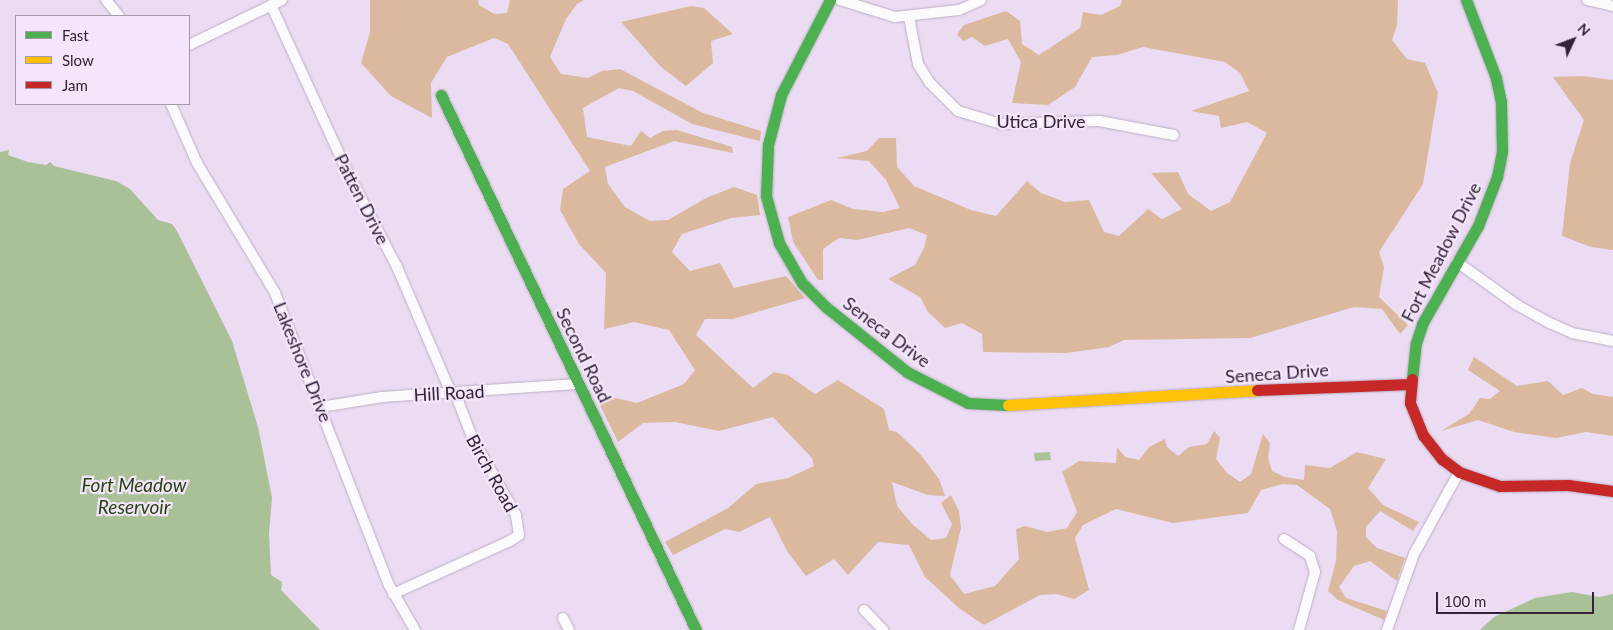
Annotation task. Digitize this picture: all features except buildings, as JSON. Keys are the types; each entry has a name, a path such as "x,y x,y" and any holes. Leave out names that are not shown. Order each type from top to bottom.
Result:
{"street":[{"path":"106,0 118,15"},
{"path":"190,45 282,0"},
{"name":"Seneca Drive","path":"830,0 781,95 768,145 766,196 779,243 802,283 826,307 907,372 968,403 994,406 1318,386 1411,384"},
{"path":"840,0 874,13 909,17 959,10 981,0"},
{"name":"Fort Meadow Drive","path":"1466,0 1496,78 1501,102 1502,151 1489,201 1422,324 1411,384 1410,403 1423,435 1442,459 1459,472 1500,486 1568,485 1613,491"},
{"path":"1587,0 1613,6"},
{"name":"Patten Drive","path":"271,5 348,173 397,267 453,393"},
{"name":"Utica Drive","path":"909,17 918,64 930,83 958,111 1001,124 1099,121 1174,135"},
{"name":"Second Road","path":"441,95 577,384 696,630"},
{"name":"Lakeshore Drive","path":"171,105 197,163 275,293 393,594 415,630"},
{"path":"1457,262 1517,305 1550,323 1572,333 1613,341"},
{"name":"Hill Road","path":"321,407 367,398 577,384"},
{"name":"Birch Road","path":"393,594 510,541 519,535 516,516 472,437 453,393"},
{"path":"1387,630 1414,554 1459,472"},
{"path":"1284,539 1310,556 1315,572 1299,630"},
{"path":"864,610 883,630"},
{"path":"563,618 569,630"}],"shaded area":[{"path":"370,0 478,0 479,5 494,14 507,13 510,0 584,0 577,4 566,19 550,57 561,74 588,78 602,71 620,69 703,113 761,131 760,141 692,124 633,91 619,88 583,108 587,137 631,146 641,131 650,138 663,131 677,130 732,147 733,153 674,141 605,167 608,184 625,207 650,221 668,220 706,198 734,187 757,195 760,215 731,218 682,234 672,252 690,271 720,263 734,288 786,276 805,298 733,319 705,319 696,335 753,388 774,372 788,375 815,394 838,380 884,409 889,430 897,432 920,454 939,479 945,496 928,495 892,482 897,506 913,525 931,540 946,538 952,524 941,503 951,495 959,511 961,528 950,575 964,594 995,586 1019,559 1016,529 1025,526 1047,532 1067,528 1077,512 1062,472 1079,461 1116,463 1117,447 1125,457 1139,460 1149,447 1165,439 1167,447 1178,456 1189,447 1207,444 1214,431 1220,438 1216,459 1227,473 1240,482 1251,474 1263,434 1270,443 1268,458 1272,471 1285,477 1304,480 1305,465 1330,468 1357,452 1386,459 1368,488 1383,505 1419,522 1413,531 1380,511 1366,527 1366,537 1377,548 1405,558 1397,581 1370,561 1354,566 1339,587 1346,598 1387,611 1384,620 1338,600 1328,591 1336,561 1337,531 1330,509 1297,485 1283,484 1261,490 1248,513 1173,523 1116,509 1083,525 1075,538 1089,590 1074,599 1057,594 1040,595 984,625 960,609 925,577 909,545 878,542 848,575 834,559 806,576 787,551 770,517 739,532 725,529 673,555 665,542 728,508 756,484 788,478 814,466 812,458 773,417 719,431 675,422 643,423 618,442 594,393 637,403 684,384 695,370 669,330 634,322 604,329 606,273 579,244 560,210 563,189 590,171 508,44 494,38 447,57 431,83 432,118 391,96 361,63 370,32"},
{"path":"1122,0 1398,0 1397,25 1392,40 1407,59 1425,63 1438,93 1423,184 1379,252 1384,267 1379,297 1408,325 1400,334 1382,309 1354,307 1250,338 1124,340 1109,347 1067,353 983,352 982,334 962,323 945,328 928,312 920,297 888,279 915,265 924,248 927,235 909,228 857,240 839,238 823,249 823,280 818,280 793,242 788,217 831,200 853,209 883,212 900,208 886,180 869,161 837,158 867,151 879,138 896,138 897,167 914,186 971,210 996,216 1027,181 1041,193 1065,202 1089,200 1104,232 1119,236 1148,209 1162,219 1182,209 1151,173 1178,172 1188,194 1211,211 1230,202 1267,133 1247,122 1221,128 1219,116 1191,111 1249,91 1240,73 1225,62 1143,47 1117,55 1092,57 1075,87 1048,105 1012,103 1021,62 1008,39 985,46 972,37 963,41 957,34 964,25 1006,11 1020,21 1022,44 1039,55 1080,28 1083,12 1101,15 1120,6"},
{"path":"691,6 704,8 733,34 711,41 713,63 686,86 660,66 621,22"},
{"path":"1582,76 1613,80 1613,250 1591,247 1562,236 1570,163 1584,120 1553,77"},
{"path":"1474,357 1517,386 1548,381 1563,395 1582,388 1593,394 1613,397 1613,436 1586,432 1556,438 1514,432 1478,420 1441,431 1469,414 1480,398 1490,399 1500,391 1468,370"}],"water":[{"name":"Fort Meadow Reservoir","path":"9,150 8,155 28,162 46,165 50,162 54,166 116,181 130,189 158,220 172,224 177,231 232,341 258,427 272,498 269,533 271,575 282,582 281,590 320,630 0,630 0,152"},
{"path":"1050,452 1051,460 1035,461 1034,453"},
{"path":"1572,592 1599,597 1613,594 1613,630 1480,630 1494,617 1535,598"}],"traffic: fast":[{"path":"830,0 781,95 768,145 766,196 779,243 802,283 826,307 907,372 968,403 1008,405"},
{"path":"1412,379 1416,343 1422,324 1478,226 1497,177 1502,151 1501,102 1496,78 1466,0"},
{"path":"441,95 696,630"}],"traffic: slow":[{"path":"1008,405 1257,390"}],"traffic: jam":[{"path":"1412,379 1410,403 1423,435 1442,459 1459,472 1500,486 1568,485 1613,491"},
{"path":"1257,390 1411,384"}]}
